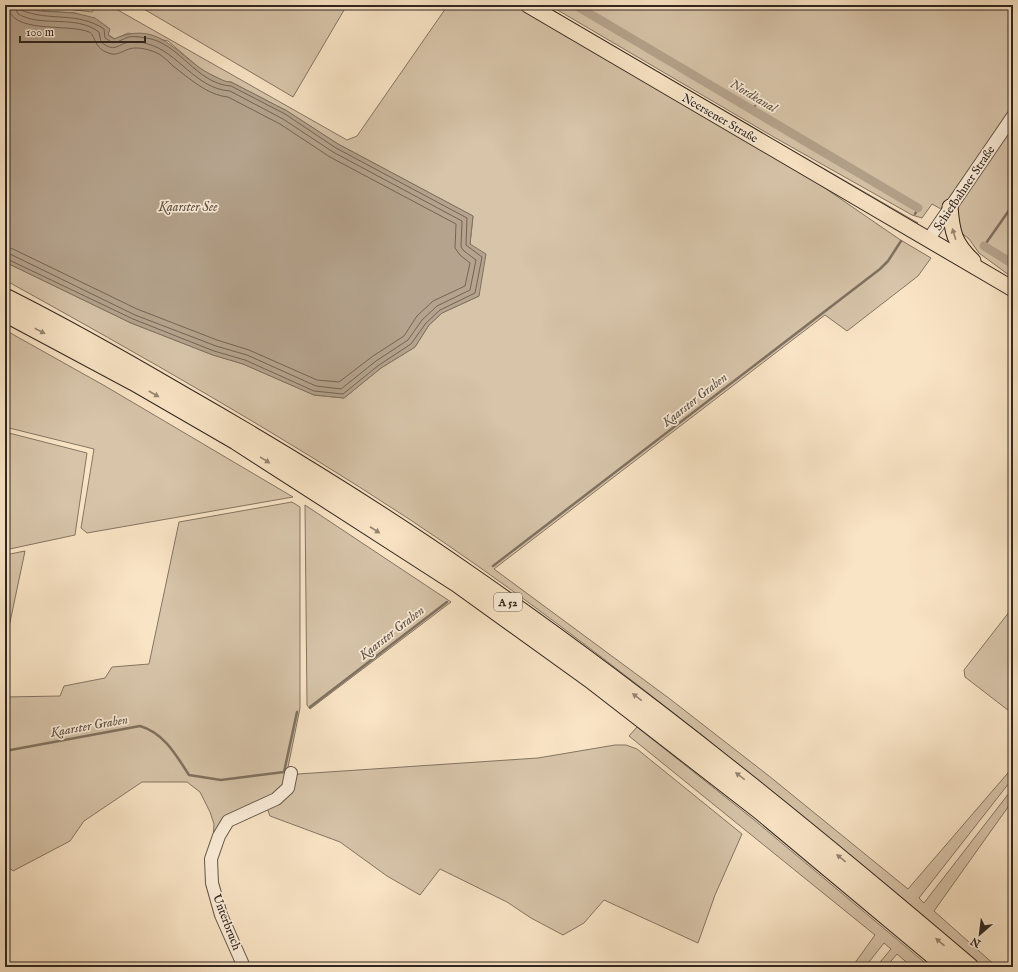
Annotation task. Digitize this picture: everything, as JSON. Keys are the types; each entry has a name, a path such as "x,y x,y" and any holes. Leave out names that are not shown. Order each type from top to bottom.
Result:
{"highway":[{"name":"A 52","path":"5,297 140,370 246,431 346,493 470,575 597,667 768,798 970,967"},
{"name":"A 52","path":"5,313 134,382 236,441 458,584 590,679 760,810 947,967"}],"main road":[{"name":"Neersener Straße","path":"528,5 987,274"},
{"path":"950,207 952,226 956,241 964,252 987,274 1013,289"}],"street":[{"name":"Schiefbahner Straße","path":"928,240 1013,116"},
{"name":"Unterbruch","path":"244,967 221,915 212,883 211,859 219,836 228,821 276,799 288,788 291,773"}],"shaded area":[{"path":"36,5 92,12 96,5 109,5 347,140 357,136 448,5 519,5 803,173 899,239 931,258 918,276 847,331 825,315 494,569 670,699 769,776 908,889 1013,767 1013,778 919,898 924,903 1013,788 1013,800 934,911 997,967 981,967 841,848 699,733 556,623 446,544 360,487 260,426 108,337 5,280 5,262 131,323 213,355 243,364 314,395 344,398 381,368 415,347 429,325 442,313 479,296 470,244 473,216 338,144 287,111 231,82 226,82 203,71 168,41 128,33 115,39 75,13 43,11"},
{"path":"137,5 347,5 293,97"},
{"path":"537,5 543,5 918,223 913,222"},
{"path":"549,5 1013,5 1013,108 941,209 932,204 922,218 912,215 772,136"},
{"path":"1013,125 1013,278 979,253 969,239 958,230 954,216 964,196"},
{"path":"5,330 105,386 293,497 87,533 81,528 94,449 5,427"},
{"path":"5,432 87,453 75,535 5,550"},
{"path":"292,502 300,507 300,708 284,787 277,795 226,818 213,840 214,824 200,792 187,782 142,782 84,821 70,841 13,871 5,864 5,697 60,696 64,686 105,678 112,667 149,664 179,522"},
{"path":"305,505 451,602 310,709 307,705"},
{"path":"25,551 5,646 5,555"},
{"path":"1013,607 1013,714 965,677 964,670"},
{"path":"637,727 753,819 930,967 912,967 897,954 886,967 876,967 891,949 884,943 865,967 852,967 875,935 629,736"},
{"path":"615,745 626,745 637,749 742,834 715,895 698,943 604,900 584,923 563,935 531,918 507,902 440,869 420,895 387,876 340,842 270,816 267,808 298,774 538,758"}],"water":[{"name":"Kaarster See","path":"5,5 19,5 40,11 75,13 95,18 110,29 108,35 114,39 131,34 145,34 157,37 168,43 201,69 220,79 231,82 287,111 338,144 473,216 470,244 486,254 479,296 442,313 429,325 415,347 381,368 344,398 314,395 243,364 213,355 131,323 5,262"}],"waterway":[{"name":"Nordkanal","path":"575,5 918,208"},
{"name":"Kaarster Graben","path":"915,214 918,208"},
{"path":"984,246 1010,209"},
{"name":"Kaarster Graben","path":"493,566 880,269 888,261 901,241"},
{"name":"Nordkanal","path":"984,246 1013,264"},
{"name":"Kaarster Graben","path":"310,707 447,602"},
{"name":"Kaarster Graben","path":"5,751 140,726 148,729 163,739 189,775 221,780 284,772 297,712"}]}
